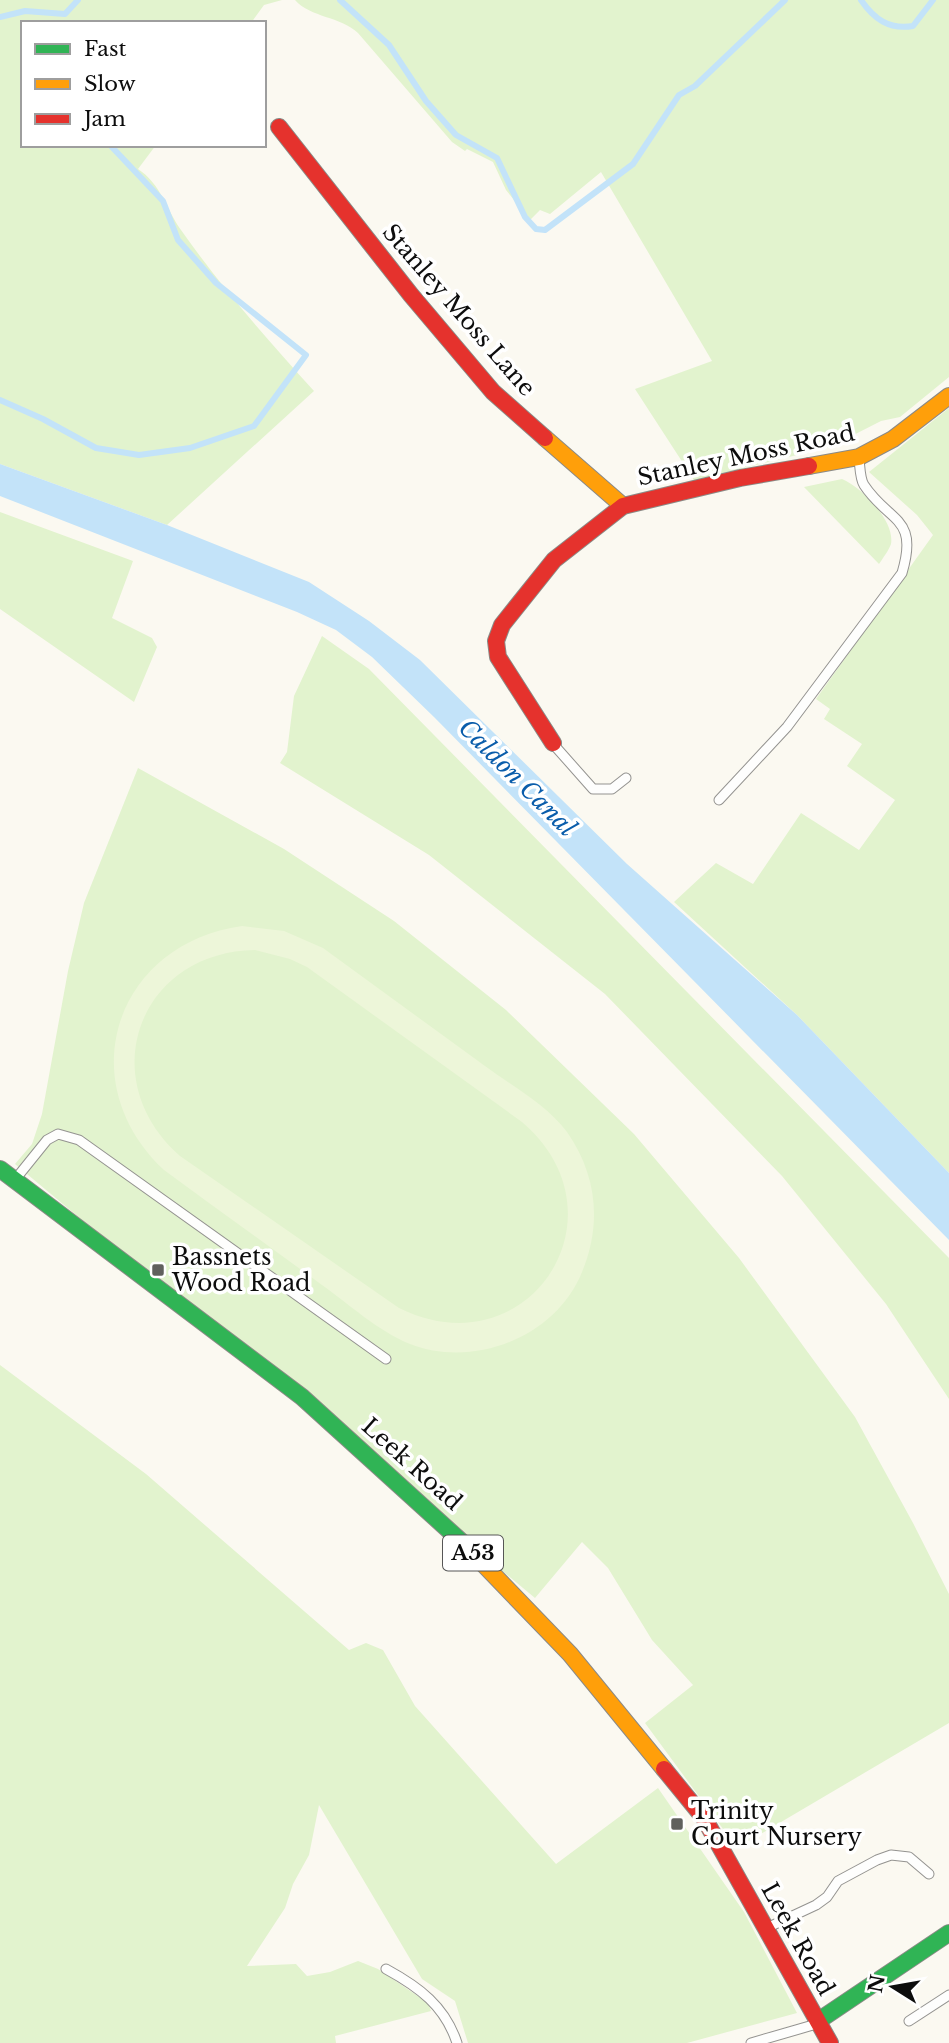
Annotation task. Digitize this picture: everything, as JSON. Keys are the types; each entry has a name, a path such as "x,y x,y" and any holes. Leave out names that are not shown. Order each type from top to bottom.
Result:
{"main road":[{"name":"Stanley Moss Lane","path":"279,127 411,295 493,392 623,506"},
{"name":"Stanley Moss Road","path":"553,743 498,657 496,641 502,625 554,560 623,506 740,478 859,457 893,439 936,409 949,396"},
{"name":"Leek Road","path":"0,1169 291,1389 442,1521 570,1654 704,1818 830,2043"},
{"path":"819,2022 949,1933"}],"lane":[{"path":"719,800 788,727 902,573 910,547 901,524 863,484 859,457"},
{"path":"553,743 593,789 612,789 626,778"},
{"path":"15,1180 47,1140 58,1135 79,1140 386,1359"},
{"path":"766,1928 816,1905 827,1897 838,1881 884,1858 909,1857 929,1874"},
{"path":"386,1969 420,1990 443,2010 457,2043"},
{"path":"909,2021 949,1995"},
{"path":"751,2043 819,2022"}],"green space":[{"path":"0,0 282,0 264,5 252,21 21,21 21,147 154,147 138,169 158,189 181,230 212,272 314,391 167,525 0,464"},
{"path":"295,0 949,0 949,377 900,417 881,421 830,447 694,480 635,389 712,361 601,172 550,214 540,210 530,220 506,190 493,162 467,149 465,151 452,142 358,33 343,23 309,10"},
{"path":"949,408 949,1173 797,1015 674,902 716,863 753,884 801,813 859,850 895,800 847,766 862,744 824,719 830,709 816,699 933,535 917,515 869,472"},
{"path":"842,479 867,497 888,525 891,544 879,564 804,487"},
{"path":"0,512 133,561 112,618 152,638 157,647 134,702 0,609"},
{"path":"322,636 369,669 949,1258 949,1399 886,1304 782,1176 605,994 429,855 280,763 287,752 294,696"},
{"path":"138,768 284,849 394,921 506,1010 634,1134 739,1258 855,1417 913,1523 949,1594 949,1723 737,1848 645,1723 693,1685 652,1640 608,1568 582,1542 535,1598 15,1164 32,1144 42,1114 68,971 84,903"},
{"path":"242,926 284,931 323,948 529,1096 559,1122 585,1165 594,1218 582,1272 570,1295 553,1314 533,1330 510,1342 486,1349 435,1351 410,1344 375,1325 164,1170 135,1135 119,1097 114,1059 120,1022 137,988 163,959 198,938","holes":["255,950 290,959 307,967 522,1122 553,1159 567,1199 565,1239 550,1274 523,1302 488,1319 446,1322 399,1308 180,1156 153,1125 139,1092 135,1058 141,1025 157,996 182,972 215,956"]},
{"path":"0,1365 146,1474 349,1650 366,1643 383,1650 415,1706 556,1864 658,1788 744,1912 797,2013 687,2043 468,2043 455,2001 422,1979 319,1805 309,1855 293,1884 285,1908 247,1966 296,1964 307,1976 330,1972 358,1961 378,1969 428,2003 431,2011 335,2036 336,2043 0,2043"}],"water":[{"name":"Caldon Canal","path":"0,464 167,525 309,582 369,621 420,660 627,864 797,1015 949,1173 949,1240 372,657 336,630 297,612 0,496"}],"waterway":[{"path":"0,17 25,11 65,14 78,0"},
{"path":"340,0 389,45 426,101 456,135 497,158 525,217 536,229 545,230 633,164 679,95 695,86 785,0"},
{"path":"861,0 871,13 883,22 904,27 913,26 933,0"},
{"path":"0,400 43,419 96,448 139,455 190,448 254,426 306,355 216,283 178,240 163,201 112,147"}],"traffic: fast":[{"path":"0,1169 302,1397 464,1544"},
{"path":"818,2021 949,1933"}],"traffic: slow":[{"path":"809,466 859,457 893,439 949,396"},
{"path":"545,438 623,506"},
{"path":"464,1544 570,1654 664,1769"}],"traffic: jam":[{"path":"279,127 411,295 493,392 545,438"},
{"path":"553,743 498,657 496,641 502,625 554,560 623,506 740,478 809,466"},
{"path":"664,1769 704,1818 830,2043"}],"place":[{"name":"Bassnets Wood Road","path":"158,1270"},
{"name":"Trinity Court Nursery","path":"677,1824"}]}
